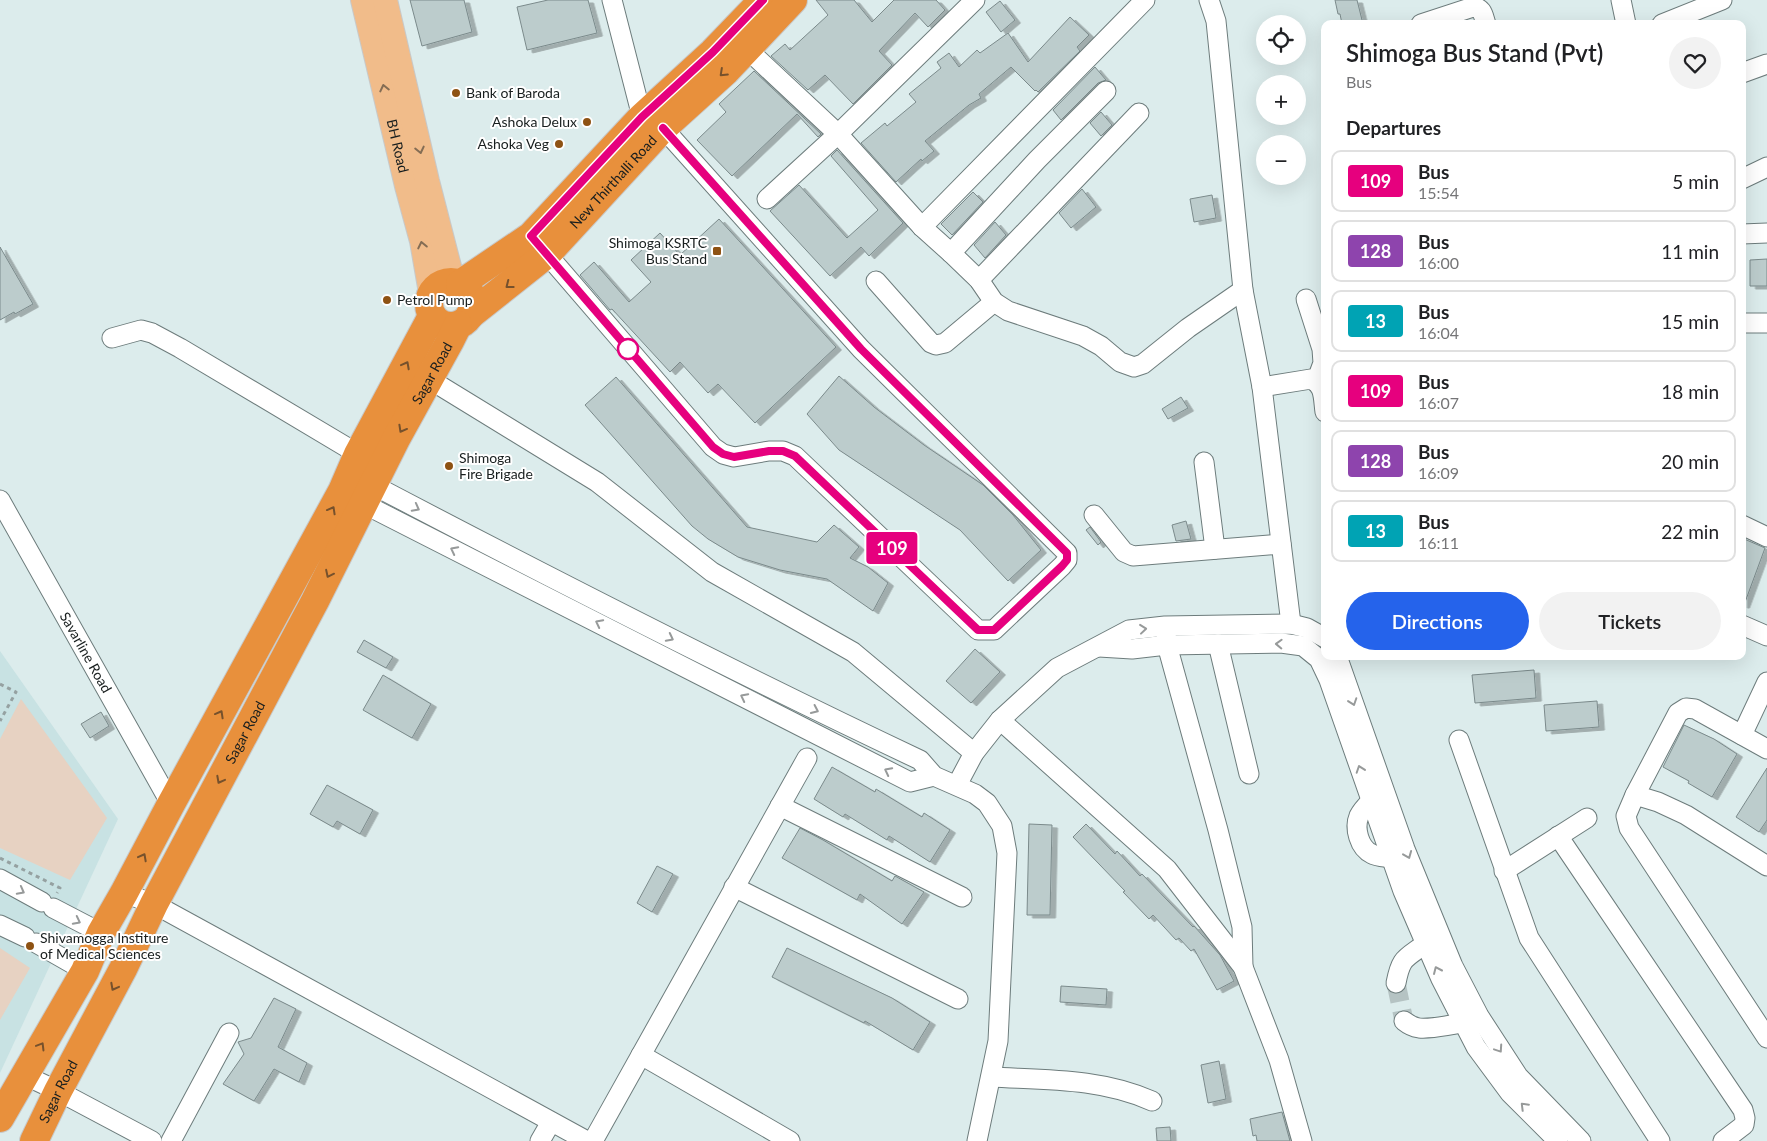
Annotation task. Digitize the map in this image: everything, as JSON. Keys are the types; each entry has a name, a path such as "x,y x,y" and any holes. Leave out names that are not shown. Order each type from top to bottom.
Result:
{"highway":[{"path":"653,122 713,52 763,0"},
{"name":"New Thirthalli Road","path":"464,320 539,245 653,122 726,71 793,0"},
{"name":"New Thirthalli Road","path":"444,294 539,245"},
{"path":"469,292 473,306 464,320 450,326 437,321 444,294 469,292"},
{"name":"Sagar Road","path":"0,1118 85,971 101,932 342,491 358,454 444,294"},
{"name":"Sagar Road","path":"34,1141 58,1091 123,969 154,904 316,601 396,439 464,320"}],"main road":[{"name":"BH Road","path":"363,0 422,241 444,294"},
{"name":"BH Road","path":"385,0 427,181 444,294"}],"street":[{"path":"539,245 713,447 723,454 734,457 769,451 783,451 795,456 978,630 994,630 1067,560 1067,553 861,349 653,122 612,0"},
{"path":"767,199 838,134 975,0"},
{"path":"922,227 1145,0"},
{"path":"1209,0 1216,21 1243,290 1262,387 1291,624"},
{"path":"1621,0 1625,20"},
{"path":"1672,20 1722,0"},
{"path":"1433,20 1473,7 1483,12 1485,20"},
{"path":"748,49 838,134 922,227 979,280 994,302 1008,311 1083,336 1102,346 1120,362 1134,367 1143,364 1188,328 1243,290"},
{"path":"1746,72 1767,64"},
{"path":"951,253 1106,91"},
{"path":"979,280 1139,113"},
{"path":"1746,177 1767,167"},
{"path":"1746,234 1767,233"},
{"path":"876,281 931,343 936,345 945,343 994,302"},
{"path":"1306,299 1321,346"},
{"path":"1746,323 1767,325"},
{"path":"112,338 141,330 152,333 358,454"},
{"path":"1316,382 1321,368"},
{"path":"429,379 597,482 712,572 853,652 974,753"},
{"path":"1262,387 1311,379 1316,382 1321,390"},
{"path":"1204,462 1215,549"},
{"path":"369,494 492,548 798,702 920,760 934,776 975,794 987,803 1002,826 1007,853 998,1041 977,1141"},
{"name":"Savarline Road","path":"0,500 171,804"},
{"path":"1094,515 1124,552 1133,556 1281,544"},
{"path":"1746,527 1767,537"},
{"path":"956,785 974,753 1000,720 1057,668 1129,630 1165,626 1291,624 1307,628 1321,635"},
{"path":"1165,626 1167,645 1218,830 1242,927 1243,966"},
{"path":"1746,627 1767,636"},
{"path":"1303,646 1321,637"},
{"path":"1099,647 1132,649 1167,645 1281,643 1303,646 1318,659 1329,680 1392,858 1425,944 1441,979 1471,1020 1518,1076 1581,1141"},
{"path":"1218,644 1249,774"},
{"path":"1338,660 1405,849 1453,966 1471,1020 1476,1047 1510,1093 1558,1141"},
{"path":"1742,735 1767,682"},
{"path":"1767,749 1695,709 1686,708 1678,713 1626,816 1628,828 1767,1038"},
{"path":"1000,720 1167,869 1243,966 1279,1060 1302,1141"},
{"path":"1459,740 1504,871 1534,947 1660,1141"},
{"path":"593,1141 807,758"},
{"path":"1635,795 1686,814 1767,866"},
{"path":"780,806 962,897"},
{"path":"1504,871 1588,818"},
{"path":"1558,836 1743,1110 1744,1125 1723,1141"},
{"path":"0,879 101,932"},
{"path":"734,887 958,999"},
{"path":"124,893 154,904 587,1141"},
{"path":"0,925 85,971"},
{"path":"1396,983 1399,966 1404,959 1425,944"},
{"path":"1404,1022 1420,1028 1471,1020"},
{"path":"171,1141 228,1033"},
{"path":"641,1055 790,1141"},
{"path":"24,1075 152,1141"},
{"path":"991,1077 1093,1083 1133,1092 1152,1101"},
{"path":"540,1141 551,1122"}],"path":[{"path":"0,684 16,692 0,721"}],"shaded area":[{"name":"Shivamogga Institure of Medical Sciences","path":"0,651 118,819 0,1073"},
{"path":"21,699 107,818 70,880 0,848 0,739"},
{"path":"0,948 30,968 0,1020"}],"building":[{"path":"410,0 464,0 472,32 422,46"},
{"path":"548,0 588,0 597,33 527,50 517,7"},
{"path":"816,0 854,0 872,22 894,0 936,0 945,10 928,27 915,13 879,51 892,65 853,104 825,75 808,90 771,56 785,44 790,50 828,15"},
{"path":"1335,0 1357,0 1362,20 1341,20 1340,14 1338,14"},
{"path":"1000,1 1015,20 1001,32 986,12"},
{"path":"1070,17 1089,35 1077,47 1080,51 1038,92 1011,67 979,94 981,98 969,105 925,141 934,151 922,161 921,159 896,182 861,143 885,123 887,126 916,102 909,94 941,68 937,62 949,53 959,67 977,50 980,53 1008,33 1028,62"},
{"path":"1095,67 1106,80 1098,83 1061,120 1053,110"},
{"path":"754,71 821,134 818,137 797,114 732,176 697,140 726,112 719,104"},
{"path":"1101,112 1112,125 1101,136 1090,123"},
{"path":"837,150 903,223 869,256 861,247 830,276 770,211 799,185 847,238 878,210 831,156"},
{"path":"1082,189 1096,207 1071,228 1059,213"},
{"path":"973,192 983,202 952,235 941,224"},
{"path":"1212,195 1216,218 1194,222 1190,199"},
{"path":"719,219 836,347 755,423 718,384 708,393 680,362 670,372 612,309 610,310 580,275 594,262 629,302 651,282 631,260 660,233 680,255"},
{"path":"995,222 1006,235 985,258 974,245"},
{"path":"0,247 33,304 0,320"},
{"path":"1767,259 1767,286 1750,286 1750,260"},
{"path":"839,376 874,407 924,445 983,485 1013,515 1041,550 1008,581 960,530 839,450 807,414"},
{"path":"616,377 747,527 817,542 834,525 859,547 850,558 868,567 888,583 873,611 827,579 780,570 738,557 708,539 692,526 585,405"},
{"path":"1181,397 1188,408 1168,419 1162,409"},
{"path":"1186,521 1191,539 1176,541 1172,525"},
{"path":"1090,527 1101,542 1098,545 1086,530"},
{"path":"1746,540 1765,548 1746,600"},
{"path":"364,640 393,657 386,668 357,652"},
{"path":"975,649 1000,672 971,703 946,681"},
{"path":"1534,670 1536,698 1475,703 1472,675"},
{"path":"383,675 431,704 412,738 363,710"},
{"path":"1597,701 1599,727 1546,731 1544,705"},
{"path":"101,712 109,726 90,738 81,724"},
{"path":"1684,725 1714,739 1737,754 1712,797 1688,783 1689,781 1663,767"},
{"path":"832,767 875,792 876,789 922,817 924,813 950,830 930,862 889,836 887,840 845,814 843,817 814,799"},
{"path":"1767,768 1767,820 1759,832 1736,817"},
{"path":"327,785 373,810 360,834 337,821 333,827 310,814"},
{"path":"1029,824 1052,825 1050,915 1027,915"},
{"path":"1086,824 1115,854 1117,851 1140,876 1142,874 1194,926 1220,955 1234,981 1217,990 1194,949 1191,951 1179,938 1176,940 1153,915 1149,919 1123,892 1125,891 1073,837"},
{"path":"800,828 892,881 895,876 924,892 902,924 860,894 857,900 782,858"},
{"path":"657,866 673,874 652,912 637,903"},
{"path":"787,948 892,998 930,1022 913,1050 865,1021 864,1023 772,977"},
{"path":"1061,986 1107,989 1106,1005 1060,1002"},
{"path":"274,998 296,1009 278,1047 307,1063 299,1082 274,1069 254,1101 223,1084 244,1054 238,1042 251,1038"},
{"path":"1219,1061 1226,1099 1208,1103 1201,1065"},
{"path":"1282,1112 1290,1141 1257,1141 1256,1135 1253,1136 1250,1119"},
{"path":"1170,1127 1171,1141 1157,1141 1156,1128"}],"tunnel":[{"path":"1396,983 1404,1021"}],"bus line":[{"name":"109","path":"663,128 861,349 1067,553 1067,560 1062,566 994,630 978,630 795,456 783,451 769,451 734,457 723,454 713,447 531,236 642,117 713,52 763,0"}],"place":[{"name":"Bank of Baroda","path":"456,93"},
{"name":"Ashoka Delux","path":"587,122"},
{"name":"Ashoka Veg","path":"559,144"},
{"name":"Shimoga KSRTC Bus Stand","path":"717,251"},
{"name":"Petrol Pump","path":"387,300"},
{"name":"Shimoga Fire Brigade","path":"449,466"},
{"name":"Shivamogga Institure of Medical Sciences","path":"30,946"}]}
